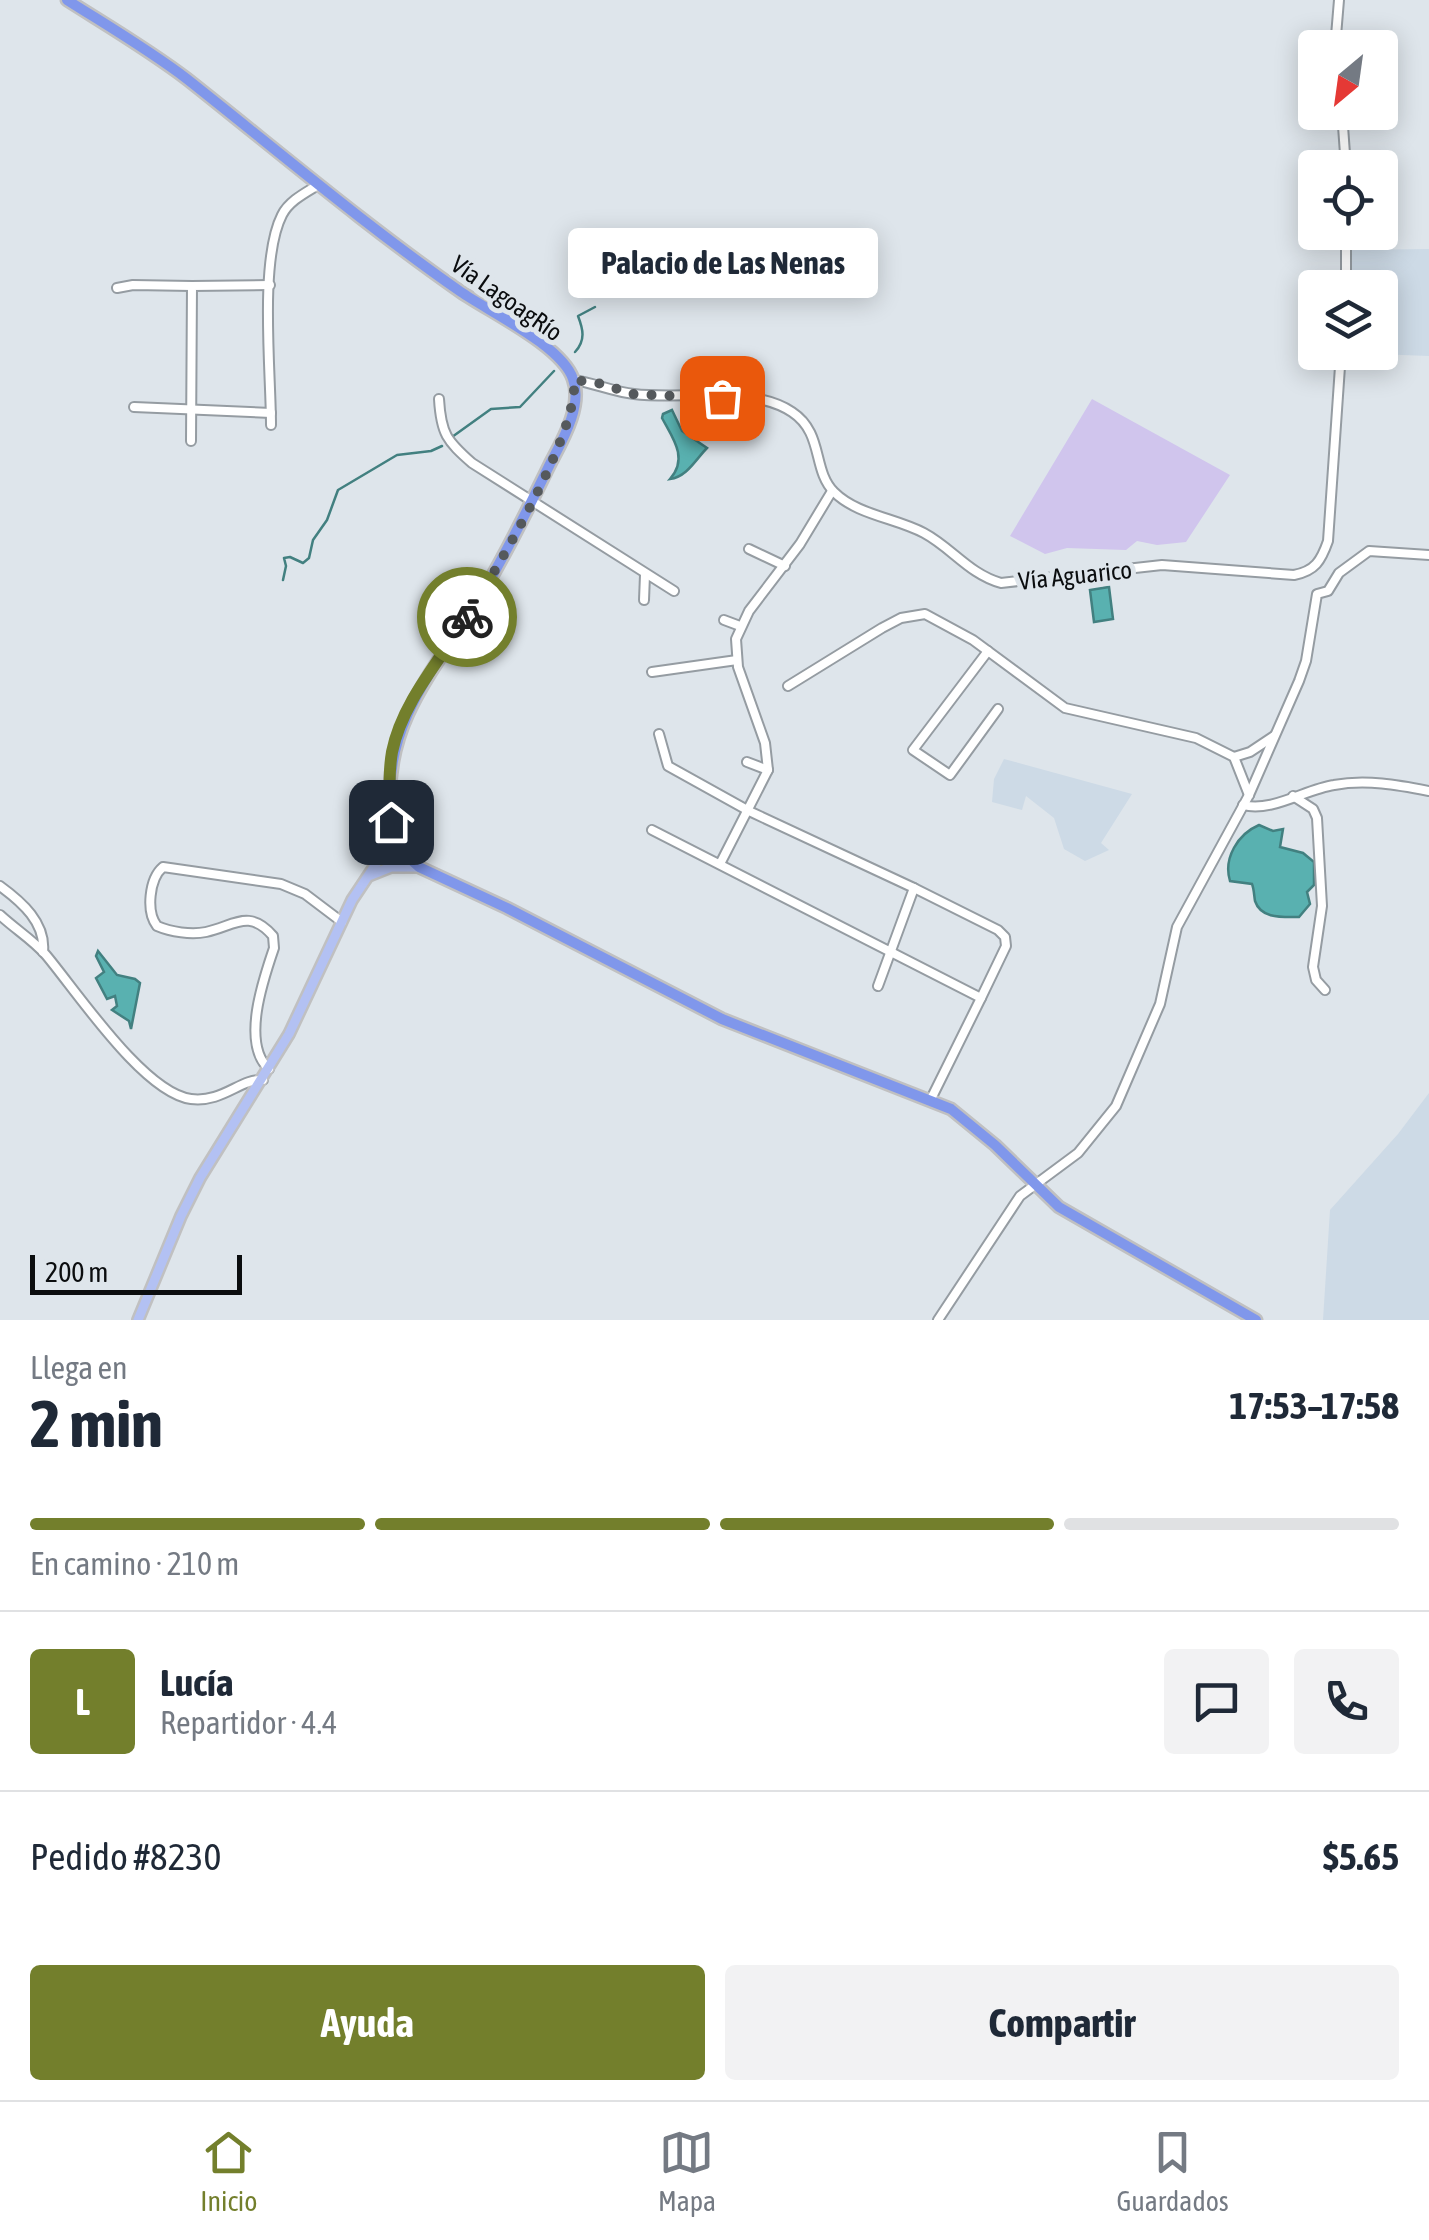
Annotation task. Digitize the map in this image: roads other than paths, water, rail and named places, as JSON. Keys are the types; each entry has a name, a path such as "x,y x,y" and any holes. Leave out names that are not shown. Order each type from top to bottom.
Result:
{"highway":[{"name":"Vía LagoagRío","path":"67,0 187,80 428,268 550,351 574,380"},
{"path":"574,380 576,399 572,414 532,499 487,585 440,655 401,725 391,762 391,822 400,847 419,867 722,1019 931,1099 966,1118 1058,1207 1256,1320"}],"main road":[{"path":"138,1320 194,1191 270,1069 312,991 342,922 386,848 391,822"},
{"path":"369,877 390,867 419,867"}],"street":[{"path":"1336,30 1340,0"},
{"path":"272,425 270,284 274,238 288,206 318,185"},
{"path":"118,288 270,284"},
{"path":"191,441 192,286"},
{"name":"Vía Aguarico","path":"832,490 860,508 929,536 969,569 1000,583 1162,565 1294,576 1308,573 1316,566 1328,541 1340,370"},
{"path":"574,380 603,384 631,394 751,398 774,403 804,421 832,490 785,566 740,626 736,638 737,660 765,743 768,770 720,864"},
{"path":"440,400 440,420 447,441 488,475 674,591"},
{"path":"134,407 271,413"},
{"path":"749,549 785,566"},
{"path":"938,1320 1020,1196 1078,1153 1116,1106 1160,1004 1177,927 1248,795 1306,661 1317,594 1328,591 1340,573 1369,551 1429,555"},
{"path":"644,600 645,575"},
{"path":"788,686 882,628 914,615 934,617 1065,708 1196,738 1234,757 1248,795"},
{"path":"724,620 740,626"},
{"path":"988,651 913,750 950,775 998,710"},
{"path":"652,672 737,660"},
{"path":"659,734 668,766 749,811 914,888 1005,937 1006,946 931,1099"},
{"path":"1234,757 1276,735"},
{"path":"747,762 768,770"},
{"path":"1243,805 1256,808 1306,791 1352,783 1372,782 1429,791"},
{"path":"1294,796 1313,809 1317,818 1322,906 1314,967 1316,980 1325,990"},
{"path":"652,830 981,998"},
{"path":"270,1069 261,1060 254,1026 274,936 253,921 232,922 203,933 157,926 151,916 153,878 163,867 281,884 304,894 342,922"},
{"path":"0,886 41,929 45,938 43,952"},
{"path":"878,986 914,888"},
{"path":"0,915 43,952 102,1026 164,1088 177,1096 205,1100 237,1090 249,1081 263,1080"}],"water":[{"path":"672,410 682,431 707,448 686,471 670,479 676,471 678,455 662,418"},
{"path":"1109,587 1113,619 1094,622 1090,590"},
{"path":"1259,825 1273,831 1283,829 1280,847 1303,853 1314,862 1314,885 1307,892 1310,904 1299,917 1267,914 1255,901 1252,884 1230,881 1228,872 1234,848"},
{"path":"98,951 117,975 140,983 131,1029 129,1021 112,1010 117,1006 115,996 107,999 96,978 104,972 96,956"}],"waterway":[{"path":"575,352 582,334 578,316 595,307"},
{"path":"452,437 491,409 520,407 554,371"},
{"path":"283,580 284,558 303,563 309,558 313,540 327,520 338,490 397,455 442,446"}],"place":[{"name":"Palacio de Las Nenas","path":"722,398"}]}
